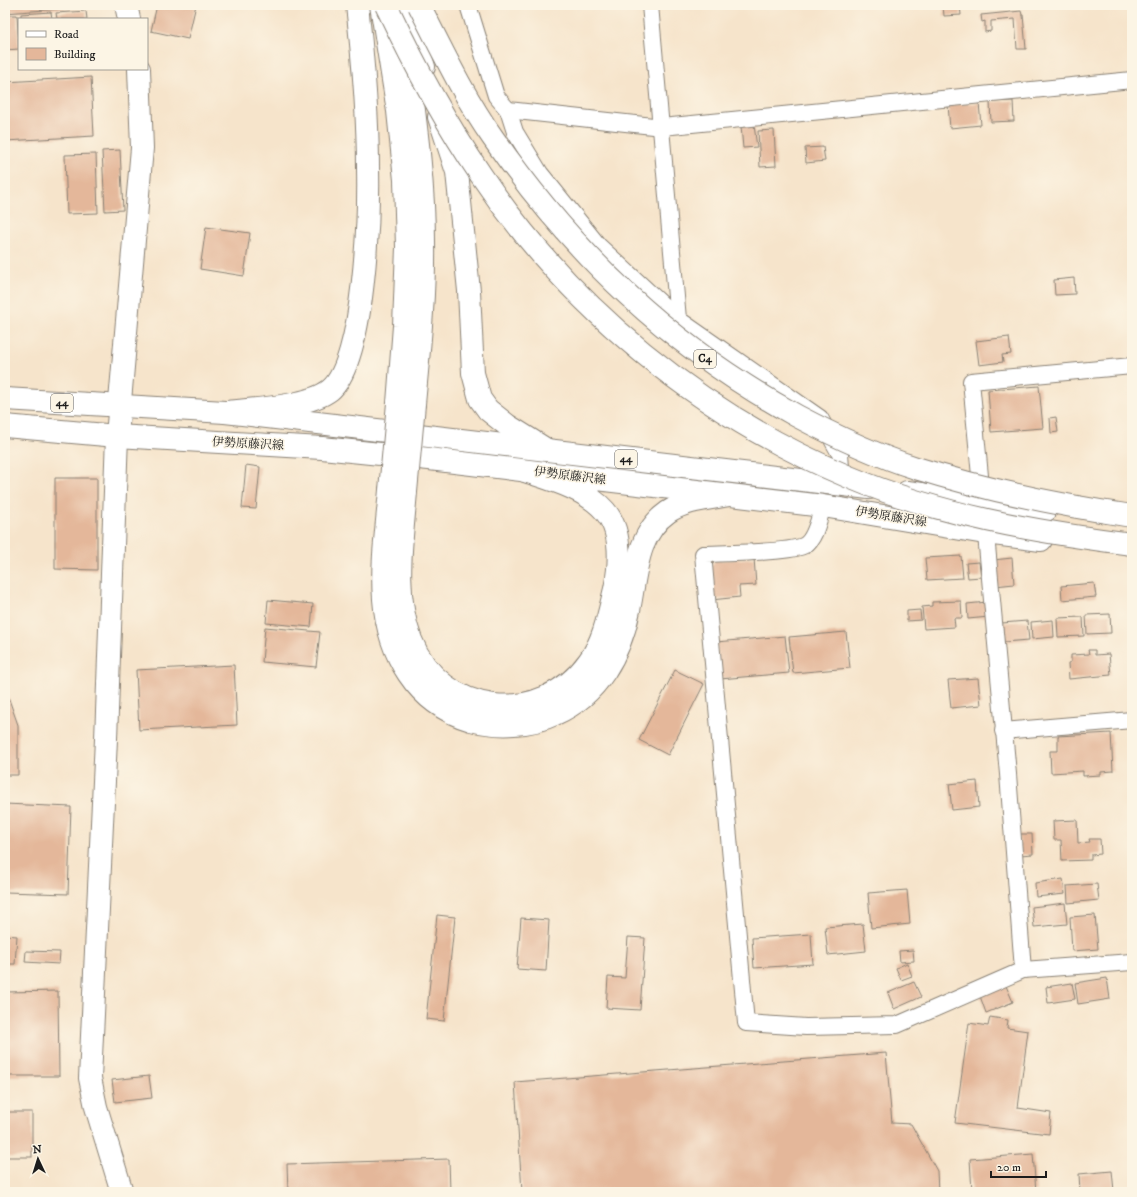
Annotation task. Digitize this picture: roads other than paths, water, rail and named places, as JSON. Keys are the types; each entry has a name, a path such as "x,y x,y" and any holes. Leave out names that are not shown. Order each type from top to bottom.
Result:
{"main road":[{"path":"126,5 129,18"},
{"path":"225,412 289,404 319,397 331,389 347,362 356,333 362,284 368,182 363,59 357,5"},
{"path":"381,5 398,110 405,180 407,255 404,326 406,403 398,491 384,555 384,598 390,636 404,668 424,694 439,706 459,716 485,723 511,724 537,720 555,714 591,690 605,673 623,633 643,544 652,527 667,512 682,504 728,495"},
{"path":"386,5 402,38 453,131 481,176 515,222 548,262 584,300 626,339 709,402 757,431 850,478 954,513 1060,535 1132,544"},
{"path":"403,5 419,155 424,240 420,346 406,403"},
{"path":"403,5 457,172 469,291 473,373 480,400 488,410 507,425 547,450"},
{"name":"C4","path":"419,5 462,89 492,137 559,224 594,264 637,304 677,338 722,371 767,399 813,424 862,448 914,468 1020,496 1132,516"},
{"path":"122,1192 96,1107 90,1078 106,738 117,436 142,148 138,70"},
{"name":"伊勢原藤沢線","path":"5,399 119,407 225,412 983,501 1132,524"},
{"name":"伊勢原藤沢線","path":"5,426 117,436 322,448 822,506 985,533 1132,551"},
{"path":"398,491 402,601 411,640 421,660 432,676 445,687 472,700 485,705 517,705 555,692 579,674 589,662 600,641 611,605 617,580 619,553 618,539 606,512 593,499 562,484 525,471"}],"street":[{"path":"468,5 496,96 508,110 515,132 540,173 594,239 678,319 820,418 840,454 842,485"},
{"path":"650,5 678,319"},
{"path":"508,110 662,127 1132,80"},
{"path":"1023,970 1008,774 971,381 1132,366"},
{"path":"822,506 814,533 805,545 790,549 703,554 746,1023 806,1027 897,1025 1023,970 1132,962"},
{"path":"1003,731 1132,720"}]}
